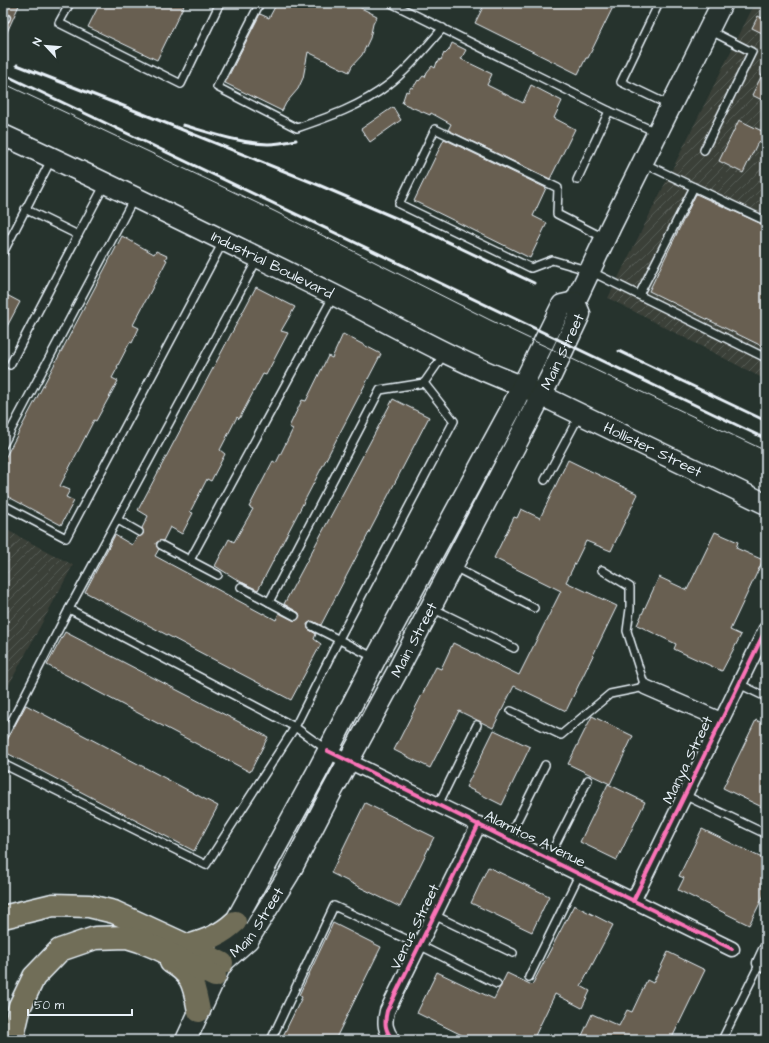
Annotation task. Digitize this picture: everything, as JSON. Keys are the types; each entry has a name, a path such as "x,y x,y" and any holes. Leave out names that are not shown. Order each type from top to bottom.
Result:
{"highway":[{"path":"3,917 53,905 89,906 114,912 188,946 219,970"},
{"path":"188,946 212,938 225,931 235,922"},
{"path":"12,1040 20,1006 34,977 60,950 95,938 127,937 219,970"},
{"path":"140,941 155,953 181,968 193,983 199,1011"}],"main road":[{"name":"Main Street","path":"219,970 248,940 281,887 452,566 541,394 580,314 575,302 605,238 722,3"},
{"name":"Industrial Boulevard","path":"5,142 52,158 224,240 445,353 497,377 541,394"},
{"name":"Main Street","path":"186,1040 219,970 235,922 447,528 522,386 562,305 575,302"},
{"name":"Hollister Street","path":"541,394 766,504"}],"street":[{"name":"Manya Street","path":"633,902 738,684 762,648 766,629"},
{"path":"645,687 720,720"},
{"name":"Alamitos Avenue","path":"328,751 479,824 732,950"},
{"name":"Verus Street","path":"393,1040 389,1036 384,1022 387,1011 479,824"},
{"path":"763,965 766,950"}],"lane":[{"path":"70,3 59,24 181,84 220,3"},
{"path":"260,3 217,87 297,128 339,114 387,86 410,65 442,28"},
{"path":"391,3 609,111 658,132"},
{"path":"659,3 621,82 671,106"},
{"path":"704,150 752,52 708,30"},
{"path":"577,180 609,111"},
{"path":"605,238 557,214 558,188 435,129 399,204 531,268 552,260 590,271 766,358"},
{"path":"3,253 52,158"},
{"path":"643,163 766,221"},
{"path":"10,365 105,183"},
{"path":"639,295 694,187"},
{"path":"3,445 134,197"},
{"path":"26,209 78,235"},
{"path":"3,505 66,538 224,240"},
{"path":"3,738 70,609 258,258"},
{"path":"190,560 334,295"},
{"path":"269,602 380,390 424,383 445,353"},
{"path":"3,764 206,865 295,727 339,639 454,420 424,383"},
{"path":"545,480 580,414"},
{"path":"118,520 139,532"},
{"path":"161,545 218,575"},
{"path":"452,566 534,608"},
{"path":"511,711 560,735 610,694 645,687 627,631 630,609 630,587 602,570"},
{"path":"241,587 295,616"},
{"path":"430,606 442,614 514,648"},
{"path":"70,609 295,727 328,751"},
{"path":"312,626 376,658"},
{"path":"738,684 766,698"},
{"path":"438,804 477,724"},
{"path":"508,839 545,765"},
{"path":"548,859 588,780"},
{"path":"684,795 766,834"},
{"path":"529,977 579,875"},
{"path":"271,1040 334,906 419,945 497,984"},
{"path":"434,915 514,953"},
{"path":"722,1040 763,965"}],"shaded area":[{"path":"755,3 766,3 766,380 608,298"},
{"path":"3,528 73,565 3,696"}],"building":[{"path":"3,3 20,3 3,41 3,22 9,22 11,17 9,14 3,12"},
{"path":"100,3 185,3 157,60 88,27"},
{"path":"277,3 351,3 377,16 373,24 370,38 362,55 352,66 349,72 308,52 303,78 298,89 286,103 282,111 225,83 260,14 269,18"},
{"path":"485,3 615,3 588,58 586,58 578,74 475,23"},
{"path":"758,16 766,20 766,35 752,28"},
{"path":"452,43 466,50 461,59 492,74 487,85 523,103 531,85 562,101 554,118 575,129 550,179 448,130 451,124 431,113 430,115 402,103 406,91 408,92 411,87 413,88 418,80 419,81 423,76 425,77 432,66 435,68 437,62 438,63 444,53 445,54 449,50"},
{"path":"766,67 766,102 752,95"},
{"path":"393,107 401,120 370,142 361,129"},
{"path":"739,120 766,133 766,145 758,142 743,173 719,161"},
{"path":"444,139 546,188 533,216 547,223 530,258 414,201"},
{"path":"696,194 766,226 766,348 649,291"},
{"path":"122,236 154,254 156,251 167,256 165,259 167,260 133,325 139,328 132,343 130,342 112,378 118,381 96,421 94,420 60,486 70,490 66,497 74,501 61,525 3,494 3,462"},
{"path":"256,287 295,307 281,331 288,333 266,375 263,374 239,419 237,417 220,450 225,454 211,481 207,479 190,512 193,513 182,534 170,527 163,541 156,543 159,549 155,556 276,620 279,613 293,620 297,620 300,616 299,613 284,604 393,399 429,417 321,625 312,621 307,624 308,629 316,634 314,639 321,644 291,700 85,592 115,535 132,545 137,537 143,534 142,528 148,516 138,510"},
{"path":"3,293 20,302 3,334"},
{"path":"343,334 381,354 258,590 241,582 215,566 229,539 234,542 253,509 249,507 273,461 276,463 293,429 289,427 302,400 306,401 328,356 332,358"},
{"path":"568,460 638,494 611,551 586,541 566,582 617,606 566,711 514,686 493,728 459,711 430,768 394,750 436,667 441,669 453,643 519,675 561,591 494,558 514,517 517,518 521,509 540,518"},
{"path":"715,532 738,542 736,548 763,560 730,630 741,635 722,671 674,649 676,644 637,625 659,577 687,590"},
{"path":"65,632 268,737 250,772 47,665"},
{"path":"26,705 218,806 194,851 3,751 3,746"},
{"path":"592,716 633,736 610,784 568,764"},
{"path":"756,720 766,725 766,809 723,788"},
{"path":"494,730 530,747 502,805 466,787"},
{"path":"608,784 645,802 617,860 580,842"},
{"path":"365,803 434,837 400,907 331,873"},
{"path":"702,829 766,860 766,891 749,925 678,890 684,878 679,876"},
{"path":"488,867 549,896 532,932 471,903"},
{"path":"574,905 613,925 581,986 590,991 582,1008 555,994 533,1040 472,1040 417,1013 437,972 494,999 507,973 532,985"},
{"path":"333,923 381,947 335,1040 281,1040 302,997 299,995"},
{"path":"668,952 705,970 671,1040 580,1040 592,1014 619,1026 627,1010 632,1012 647,980 653,983"}],"tram line":[{"path":"3,83 274,211 490,320 766,451"}],"railway":[{"path":"17,65 120,105"},
{"path":"3,74 766,439"},
{"path":"116,103 321,186 412,225 534,283"},
{"path":"183,125 246,142 275,144 296,140"},
{"path":"619,351 766,421"}],"cycle path":[{"path":"633,901 766,629"},
{"path":"328,751 732,949"},
{"path":"393,1040 386,1027 387,1011 479,824"}]}
